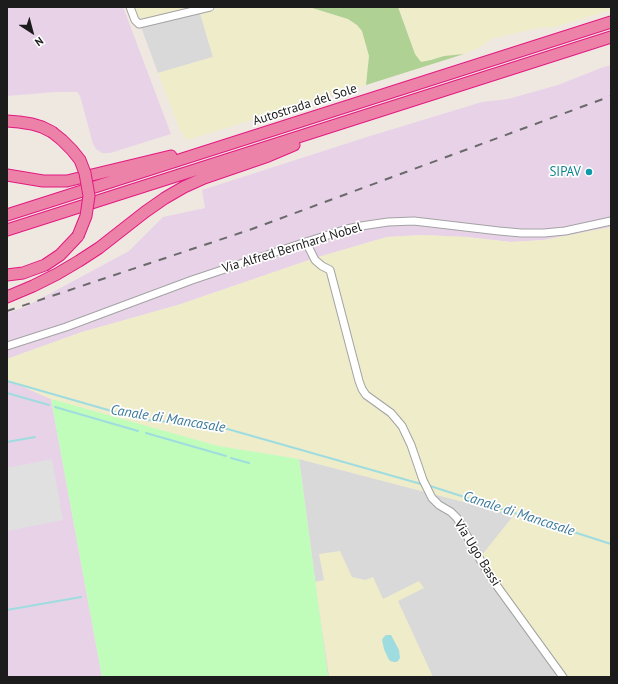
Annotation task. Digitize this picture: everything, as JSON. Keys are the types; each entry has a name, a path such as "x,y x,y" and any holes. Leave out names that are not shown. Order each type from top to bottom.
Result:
{"highway":[{"name":"Autostrada del Sole","path":"7,215 611,22"},
{"path":"7,230 611,37"},
{"path":"7,297 39,283 74,264 99,248 165,198 184,187 204,178 268,156 356,118"},
{"path":"7,121 32,124 42,127 52,132 62,140 80,160 85,173 89,196 86,216 78,236 60,255 45,265 23,273 7,275"},
{"path":"7,175 43,181 67,181 255,135"}],"street":[{"path":"130,7 135,20 139,24 210,7"},
{"name":"Via Alfred Bernhard Nobel","path":"7,346 192,280 347,229 374,223 414,221 499,231 544,233 565,231 611,221"},
{"name":"Via Ugo Bassi","path":"306,242 315,260 330,270 362,389 366,395 391,413 402,426 411,445 423,480 432,498 457,518 482,563 497,586 563,677"}],"shaded area":[{"path":"7,7 123,7 171,134 110,153 102,153 96,149 93,144 80,96 77,92 7,96"},
{"path":"132,7 205,7 148,20 135,14"},
{"path":"222,7 309,7 348,19 357,25 362,31 365,39 369,57 366,85 187,140 180,130 158,73 213,57 200,13"},
{"path":"398,7 611,7 611,10 555,27 538,28 491,39 479,48 464,54 444,56 421,62 415,54"},
{"path":"200,13 213,57 158,73 141,27"},
{"path":"611,65 611,227 544,240 511,242 466,237 422,235 387,237 315,258 178,305 82,332 7,359 7,313 25,307 129,251 163,217 205,208 202,190 482,102 508,99 558,85"},
{"path":"611,227 611,677 568,677 510,603 481,556 514,515 299,459 218,446 51,399 8,380 7,359 82,332 178,305 315,258 387,237 422,235 466,237 511,242 544,240"},
{"path":"7,374 8,380 51,399 102,677 7,677"},
{"path":"52,459 63,520 7,531 7,468"},
{"path":"299,459 514,515 563,672 552,677 328,677"},
{"path":"340,551 352,577 365,580 373,577 383,599 419,581 424,588 398,601 433,677 329,677 315,582 324,580 319,554"}],"green space":[{"path":"309,7 398,7 415,54 421,62 444,56 464,54 366,85 369,56 362,31 357,25 348,19"},
{"path":"51,399 218,446 299,459 328,677 102,677"}],"water":[{"path":"386,635 391,635 399,650 400,658 396,662 390,661 384,649 382,640"}],"waterway":[{"name":"Canale di Mancasale","path":"7,381 147,420 217,426 421,484"},
{"path":"7,393 49,405"},
{"path":"55,407 138,431"},
{"path":"146,433 226,456"},
{"path":"7,442 35,437"},
{"path":"231,458 249,463"},
{"name":"Canale di Mancasale","path":"427,485 611,544"},
{"path":"7,610 81,597"}],"railway":[{"path":"7,311 252,229 611,96"}],"place":[{"name":"SIPAV","path":"589,172"}]}
